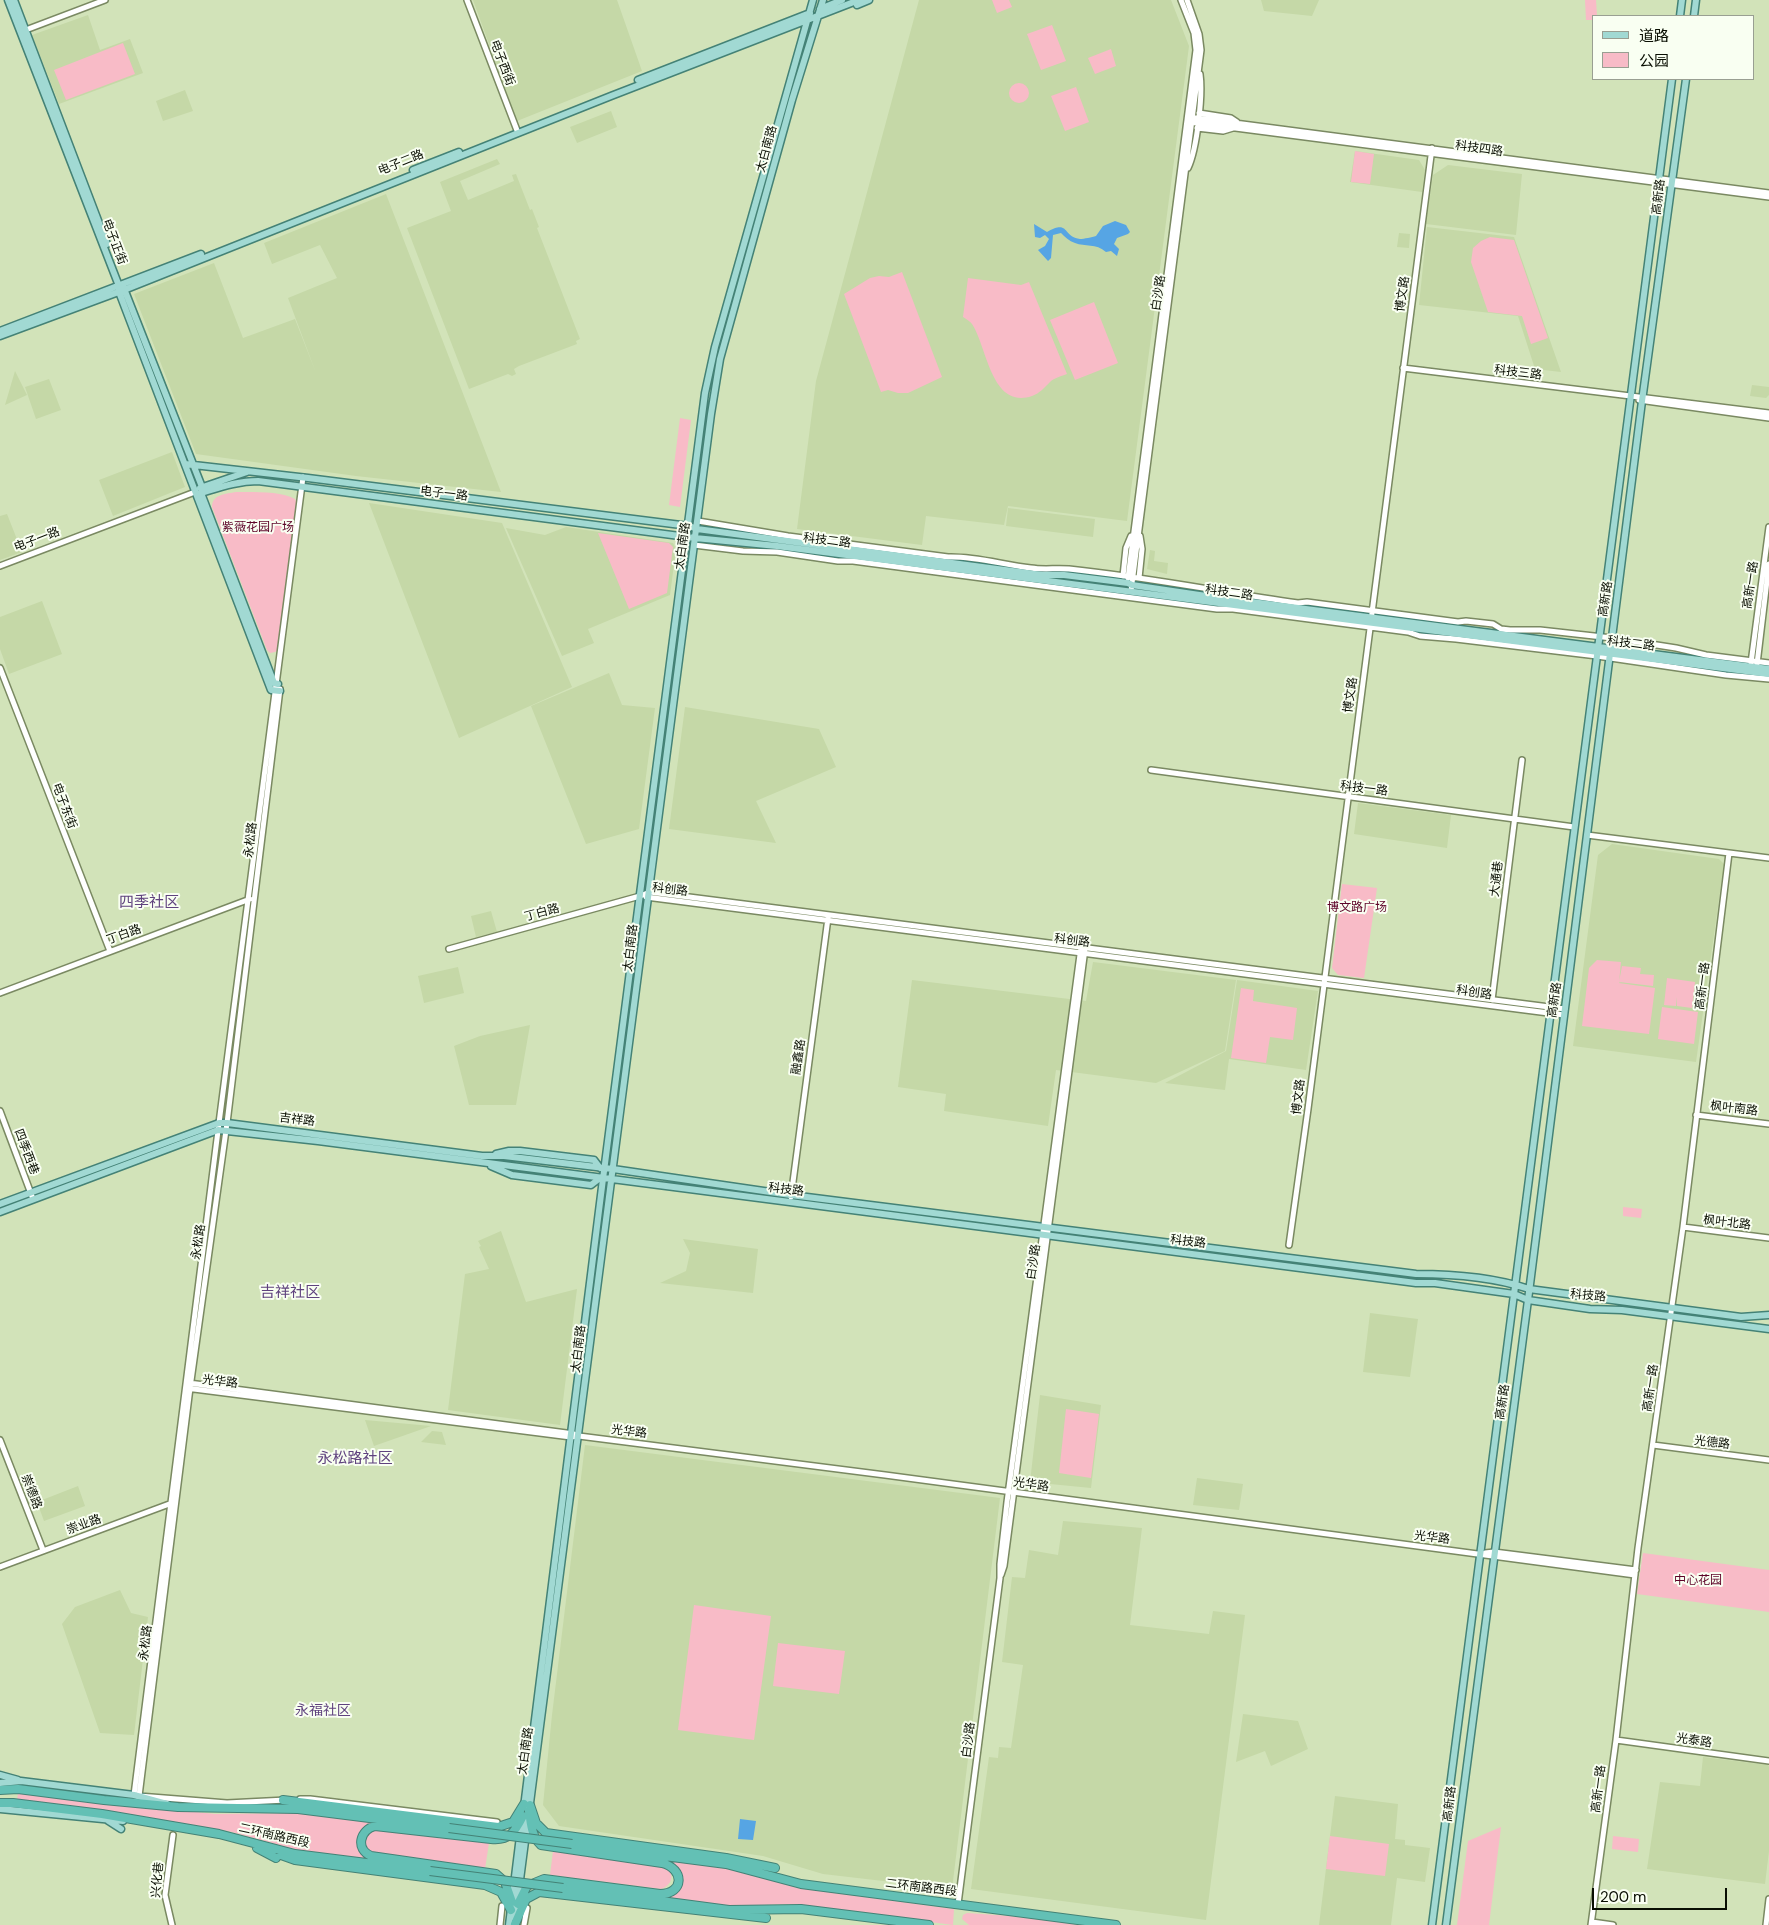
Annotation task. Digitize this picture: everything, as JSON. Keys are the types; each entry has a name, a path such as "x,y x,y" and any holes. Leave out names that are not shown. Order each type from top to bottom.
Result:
{"highway":[{"path":"0,1790 18,1788 104,1800 178,1807 298,1809 646,1854 726,1861"},
{"path":"283,1800 498,1827 513,1822 528,1807"},
{"name":"二环南路西段","path":"0,1803 13,1803 219,1834 295,1857 396,1866 641,1898"},
{"path":"514,1907 527,1886 544,1879 666,1894 675,1888 679,1880 673,1866 634,1858 541,1845 535,1840 528,1807"},
{"path":"528,1807 536,1824 546,1833 726,1861"},
{"path":"514,1907 505,1882 496,1874 380,1858 366,1854 361,1846 361,1837 370,1827 387,1826 498,1840 504,1839 511,1834 523,1816"},
{"path":"387,1826 401,1821"},
{"path":"401,1821 410,1829"},
{"path":"246,1842 276,1858"},
{"path":"634,1858 646,1854"},
{"path":"646,1854 656,1862"},
{"path":"295,1857 485,1885 501,1892 514,1907"},
{"path":"380,1858 396,1866 413,1862"},
{"name":"二环南路西段","path":"726,1861 773,1872 801,1884 1116,1925"},
{"path":"626,1890 641,1898 729,1913 770,1909 801,1909 929,1925"},
{"path":"515,1925 526,1899 538,1892 766,1918"},
{"path":"641,1898 654,1893"}],"main road":[{"name":"电子正街","path":"8,0 23,31"},
{"name":"电子正街","path":"14,0 23,31 121,288 185,464 199,491"},
{"name":"太白南路","path":"514,1907 528,1807 602,1168 640,896 705,393 715,347 813,0"},
{"path":"808,16 824,3 842,0"},
{"path":"817,19 859,0"},
{"path":"808,16 817,19 869,0"},
{"path":"1680,15 1682,0"},
{"path":"1694,15 1696,0"},
{"name":"太白南路","path":"536,1732 579,1436 711,414 720,359 792,100 817,19 824,3"},
{"name":"电子二路","path":"1,332 121,288 808,16"},
{"name":"高新路","path":"1432,1925 1672,80"},
{"name":"高新路","path":"1446,1925 1686,80"},
{"name":"电子正街","path":"121,288 193,465 199,491"},
{"name":"电子一路","path":"185,464 304,477 689,526"},
{"name":"电子一路","path":"199,491 251,471"},
{"name":"电子一路","path":"199,491 242,481 258,481 686,536"},
{"path":"199,491 274,683 278,688"},
{"name":"科技二路","path":"689,526 697,529 1042,575 1064,575 1130,582 1371,620 1611,653 1753,669 1769,669"},
{"name":"科技二路","path":"686,536 695,541 777,546 1130,582"},
{"name":"科技二路","path":"1753,669 1769,674"},
{"name":"吉祥路","path":"0,1204 32,1196 221,1128 227,1123 487,1156 504,1156 602,1168"},
{"name":"吉祥路","path":"221,1128 602,1178"},
{"name":"科技路","path":"602,1168 1045,1235 1406,1282 1435,1283 1514,1294 1528,1300 1590,1309 1622,1310 1769,1329"},
{"name":"科技路","path":"602,1178 1046,1226 1406,1273 1442,1274 1516,1284 1529,1289 1671,1308 1741,1316 1769,1316"},
{"name":"吉祥路","path":"0,1212 32,1196"},
{"path":"0,1775 21,1781 136,1795 178,1807"},
{"path":"0,1783 21,1781"},
{"name":"太白南路","path":"514,1907 523,1816 528,1807"},
{"name":"二环南路西段","path":"0,1810 104,1817"},
{"path":"104,1817 121,1828"},
{"path":"514,1907 515,1925"},
{"path":"510,1925 514,1907"}],"street":[{"path":"23,31 105,0"},
{"name":"电子西街","path":"467,0 517,132"},
{"name":"白沙路","path":"1130,582 1185,173 1194,120 1196,50 1194,33 1181,0"},
{"name":"白沙路","path":"1137,529 1194,120 1201,50 1199,34 1187,0"},
{"name":"科技四路","path":"1194,120 1240,123 1659,180 1769,197"},
{"name":"科技四路","path":"1194,120 1234,128 1431,150"},
{"name":"博文路","path":"1289,1245 1431,150"},
{"name":"科技四路","path":"1672,182 1769,193"},
{"name":"科技三路","path":"1403,368 1631,397 1769,418"},
{"name":"科技三路","path":"1643,399 1769,413"},
{"name":"永松路","path":"227,1123 304,477"},
{"name":"电子一路","path":"0,566 199,491"},
{"path":"698,521 788,536 948,558 958,557 1033,568 1066,569 1130,582 1214,589 1236,595 1298,603 1316,603 1427,637 1611,653"},
{"name":"高新一路","path":"1753,669 1769,527"},
{"path":"1130,582 1126,548 1137,529"},
{"path":"695,541 744,551 777,552 838,561 853,561 1371,620 1458,622 1466,620 1493,624 1501,629 1540,630 1612,638 1676,648 1706,655 1753,669 1769,679"},
{"name":"高新一路","path":"1753,669 1769,564"},
{"path":"1753,669 1769,663"},
{"name":"电子东街","path":"0,668 110,951"},
{"name":"大通巷","path":"1492,1000 1522,760"},
{"name":"科技一路","path":"1151,770 1574,827"},
{"path":"1588,835 1769,858"},
{"name":"高新一路","path":"1591,1924 1729,853"},
{"name":"科创路","path":"640,896 649,895 828,917 1552,1010"},
{"name":"丁白路","path":"449,949 640,896"},
{"name":"永松路","path":"136,1795 221,1128 253,898"},
{"name":"丁白路","path":"0,993 253,898"},
{"name":"融鑫路","path":"791,1198 828,917"},
{"name":"白沙路","path":"958,1904 1000,1578 1004,1566 1011,1492 1082,950"},
{"name":"科创路","path":"1324,981 1492,1000 1565,1012"},
{"name":"四季西巷","path":"0,1111 32,1196"},
{"name":"枫叶南路","path":"1696,1115 1769,1124"},
{"name":"枫叶北路","path":"1682,1227 1769,1238"},
{"name":"光华路","path":"188,1386 1011,1492 1248,1525 1635,1573"},
{"name":"崇德路","path":"0,1440 43,1550"},
{"name":"光德路","path":"1653,1445 1769,1460"},
{"name":"崇业路","path":"0,1567 173,1502"},
{"name":"光泰路","path":"1616,1740 1769,1761"},
{"path":"136,1795 227,1803 310,1799 497,1822"},
{"name":"兴化巷","path":"172,1925 165,1895 173,1835"},
{"path":"1766,1925 1769,1899"},
{"path":"500,1925 502,1906"},
{"path":"524,1925 527,1908"},
{"path":"1591,1924 1613,1925"}],"shaded area":[{"path":"473,0 617,0 642,71 517,121"},
{"path":"919,0 1171,0 1189,46 1127,521 1008,506 1004,525 926,516 922,545 797,529 816,381"},
{"path":"1261,0 1319,0 1312,16 1264,11"},
{"path":"88,15 100,50 130,39 143,73 59,104 32,35"},
{"path":"185,90 193,111 163,121 156,101"},
{"path":"611,111 617,127 577,143 570,127"},
{"path":"1355,151 1419,160 1425,170 1422,192 1350,182"},
{"path":"497,159 500,164 460,181 468,200 514,181 512,175 516,174 539,227 537,228 580,339 576,341 577,344 519,366 514,369 516,374 512,376 508,374 469,389 407,228 451,211 440,182"},
{"path":"1448,165 1522,174 1516,235 1426,224 1433,175"},
{"path":"386,194 501,492 356,476 196,454 134,294 214,263 243,338 295,319 316,373 288,298 337,278 320,245 272,264 264,243"},
{"path":"1427,227 1514,237 1561,372 1535,369 1518,316 1419,305"},
{"path":"1399,233 1410,234 1409,248 1397,247"},
{"path":"15,371 27,395 5,405"},
{"path":"49,379 61,410 36,419 25,387"},
{"path":"1752,385 1769,387 1769,395 1766,398 1750,396"},
{"path":"172,452 185,487 113,516 99,480"},
{"path":"369,503 502,523 572,687 459,738"},
{"path":"1008,508 1095,519 1093,537 1006,526"},
{"path":"7,514 22,552 0,560 0,516"},
{"path":"566,527 673,543 676,549 670,595 588,629 594,643 562,656 506,528 545,535"},
{"path":"1150,550 1155,551 1154,561 1168,563 1167,574 1147,569"},
{"path":"42,601 62,654 9,674 0,649 0,617"},
{"path":"609,673 622,705 655,708 639,829 586,844 531,706"},
{"path":"685,707 819,729 836,767 756,801 776,843 669,829"},
{"path":"1358,803 1451,815 1447,848 1354,834"},
{"path":"1612,844 1719,859 1724,864 1696,1062 1573,1046 1598,855"},
{"path":"491,911 497,932 476,937 471,916"},
{"path":"1093,962 1236,980 1225,1051 1156,1083 1056,1070 1048,1126 944,1111 946,1094 898,1087 912,980 1086,1001"},
{"path":"458,967 464,993 424,1003 418,976"},
{"path":"1237,980 1318,991 1306,1070 1229,1059 1225,1090 1165,1083 1226,1051"},
{"path":"530,1025 516,1105 469,1105 454,1046 480,1036"},
{"path":"501,1231 526,1302 577,1289 560,1425 448,1410 465,1274 489,1269 478,1241"},
{"path":"683,1239 758,1249 753,1293 660,1283 686,1271 690,1253"},
{"path":"1370,1313 1418,1319 1410,1377 1363,1372"},
{"path":"1040,1395 1101,1405 1091,1488 1030,1482"},
{"path":"365,1420 431,1426 374,1446"},
{"path":"432,1431 442,1432 446,1445 421,1442"},
{"path":"585,1445 1000,1498 952,1889 823,1874 763,1856 559,1826 543,1805"},
{"path":"1197,1478 1243,1484 1239,1510 1193,1505"},
{"path":"78,1486 85,1506 44,1521 37,1502"},
{"path":"1063,1521 1142,1528 1130,1625 1209,1634 1213,1611 1245,1615 1206,1920 971,1889 989,1757 998,1758 999,1747 1011,1748 1023,1665 1002,1662 1012,1577 1025,1578 1029,1550 1058,1555"},
{"path":"120,1590 131,1613 148,1617 134,1735 100,1733 62,1624 75,1607"},
{"path":"1243,1714 1298,1721 1308,1749 1271,1766 1265,1751 1236,1762"},
{"path":"1703,1757 1768,1765 1769,1767 1769,1851 1765,1884 1647,1869 1660,1782 1700,1786"},
{"path":"1335,1796 1398,1804 1395,1839 1405,1840 1405,1845 1430,1848 1425,1882 1397,1878 1391,1925 1319,1925"}],"green space":[{"path":"992,0 1009,0 1012,7 997,13"},
{"path":"1585,0 1596,0 1597,15 1592,15 1592,20 1586,20"},
{"path":"1052,25 1066,61 1041,70 1027,34"},
{"path":"123,43 135,74 66,100 54,70"},
{"path":"1111,49 1116,66 1095,74 1088,58"},
{"path":"1019,83 1026,86 1029,93 1026,100 1019,103 1012,100 1009,93 1012,86"},
{"path":"1076,87 1089,122 1065,131 1051,96"},
{"path":"1355,151 1374,154 1370,184 1351,182"},
{"path":"1490,237 1514,240 1548,338 1531,344 1522,316 1488,312 1471,262 1473,248 1481,241"},
{"path":"902,272 942,377 908,393 888,390 881,392 844,294 870,278 879,276 889,277"},
{"path":"968,278 1021,285 1029,282 1067,374 1054,379 1040,392 1032,396 1018,398 1007,394 992,373 972,324 963,317"},
{"path":"1094,302 1118,363 1075,380 1050,320"},
{"path":"680,418 691,420 680,507 669,505"},
{"name":"紫薇花园广场","path":"236,492 267,492 289,496 295,499 297,504 279,649 275,652 270,653 267,650 212,507 214,499 217,497"},
{"path":"598,533 669,543 673,547 667,593 629,609"},
{"name":"博文路广场","path":"1342,884 1377,888 1364,978 1338,975 1332,968"},
{"path":"1597,960 1621,962 1619,983 1655,988 1649,1034 1582,1026 1589,968"},
{"path":"1622,966 1641,968 1640,974 1654,975 1653,986 1619,982"},
{"path":"1667,978 1695,982 1692,1008 1677,1006 1677,997 1676,1006 1664,1005"},
{"path":"1241,988 1254,990 1253,1001 1297,1008 1293,1040 1270,1037 1266,1063 1231,1058"},
{"path":"1662,1007 1698,1012 1694,1044 1658,1039"},
{"path":"1623,1207 1642,1209 1641,1218 1623,1216"},
{"path":"1066,1409 1099,1414 1091,1478 1059,1473"},
{"name":"中心花园","path":"1643,1553 1769,1570 1769,1612 1637,1594"},
{"path":"694,1605 771,1616 754,1740 678,1730"},
{"path":"778,1643 845,1651 839,1694 773,1686"},
{"path":"18,1793 215,1814 299,1813 373,1823 362,1830 358,1839 359,1849 367,1859 298,1850 228,1831 153,1818 17,1800"},
{"path":"1501,1827 1489,1925 1457,1925 1468,1841"},
{"path":"378,1828 489,1843 485,1869 371,1854 364,1840 368,1831"},
{"path":"1330,1836 1389,1844 1385,1876 1326,1869"},
{"path":"1613,1836 1639,1839 1638,1852 1612,1849"},
{"path":"553,1851 663,1867 670,1871 671,1880 661,1889 550,1875"},
{"path":"671,1861 737,1870 798,1888 954,1909 953,1925 795,1904 729,1906 668,1897 674,1893 679,1871"},
{"path":"967,1913 1011,1916 1079,1925 969,1925 962,1919 963,1915"}],"water":[{"path":"1115,221 1126,225 1130,232 1117,238 1114,244 1119,249 1117,256 1111,251 1106,252 1098,247 1073,242 1061,233 1053,235 1051,258 1048,261 1038,250 1045,246 1049,239 1045,235 1040,238 1035,237 1034,224 1047,232 1054,228 1063,228 1074,238 1080,239 1096,236 1103,226"},
{"path":"740,1819 756,1821 753,1840 738,1839"}],"district":[{"name":"四季社区","path":"149,903"},
{"name":"吉祥社区","path":"290,1293"},
{"name":"永松路社区","path":"355,1459"},
{"name":"永福社区","path":"323,1711"}]}
